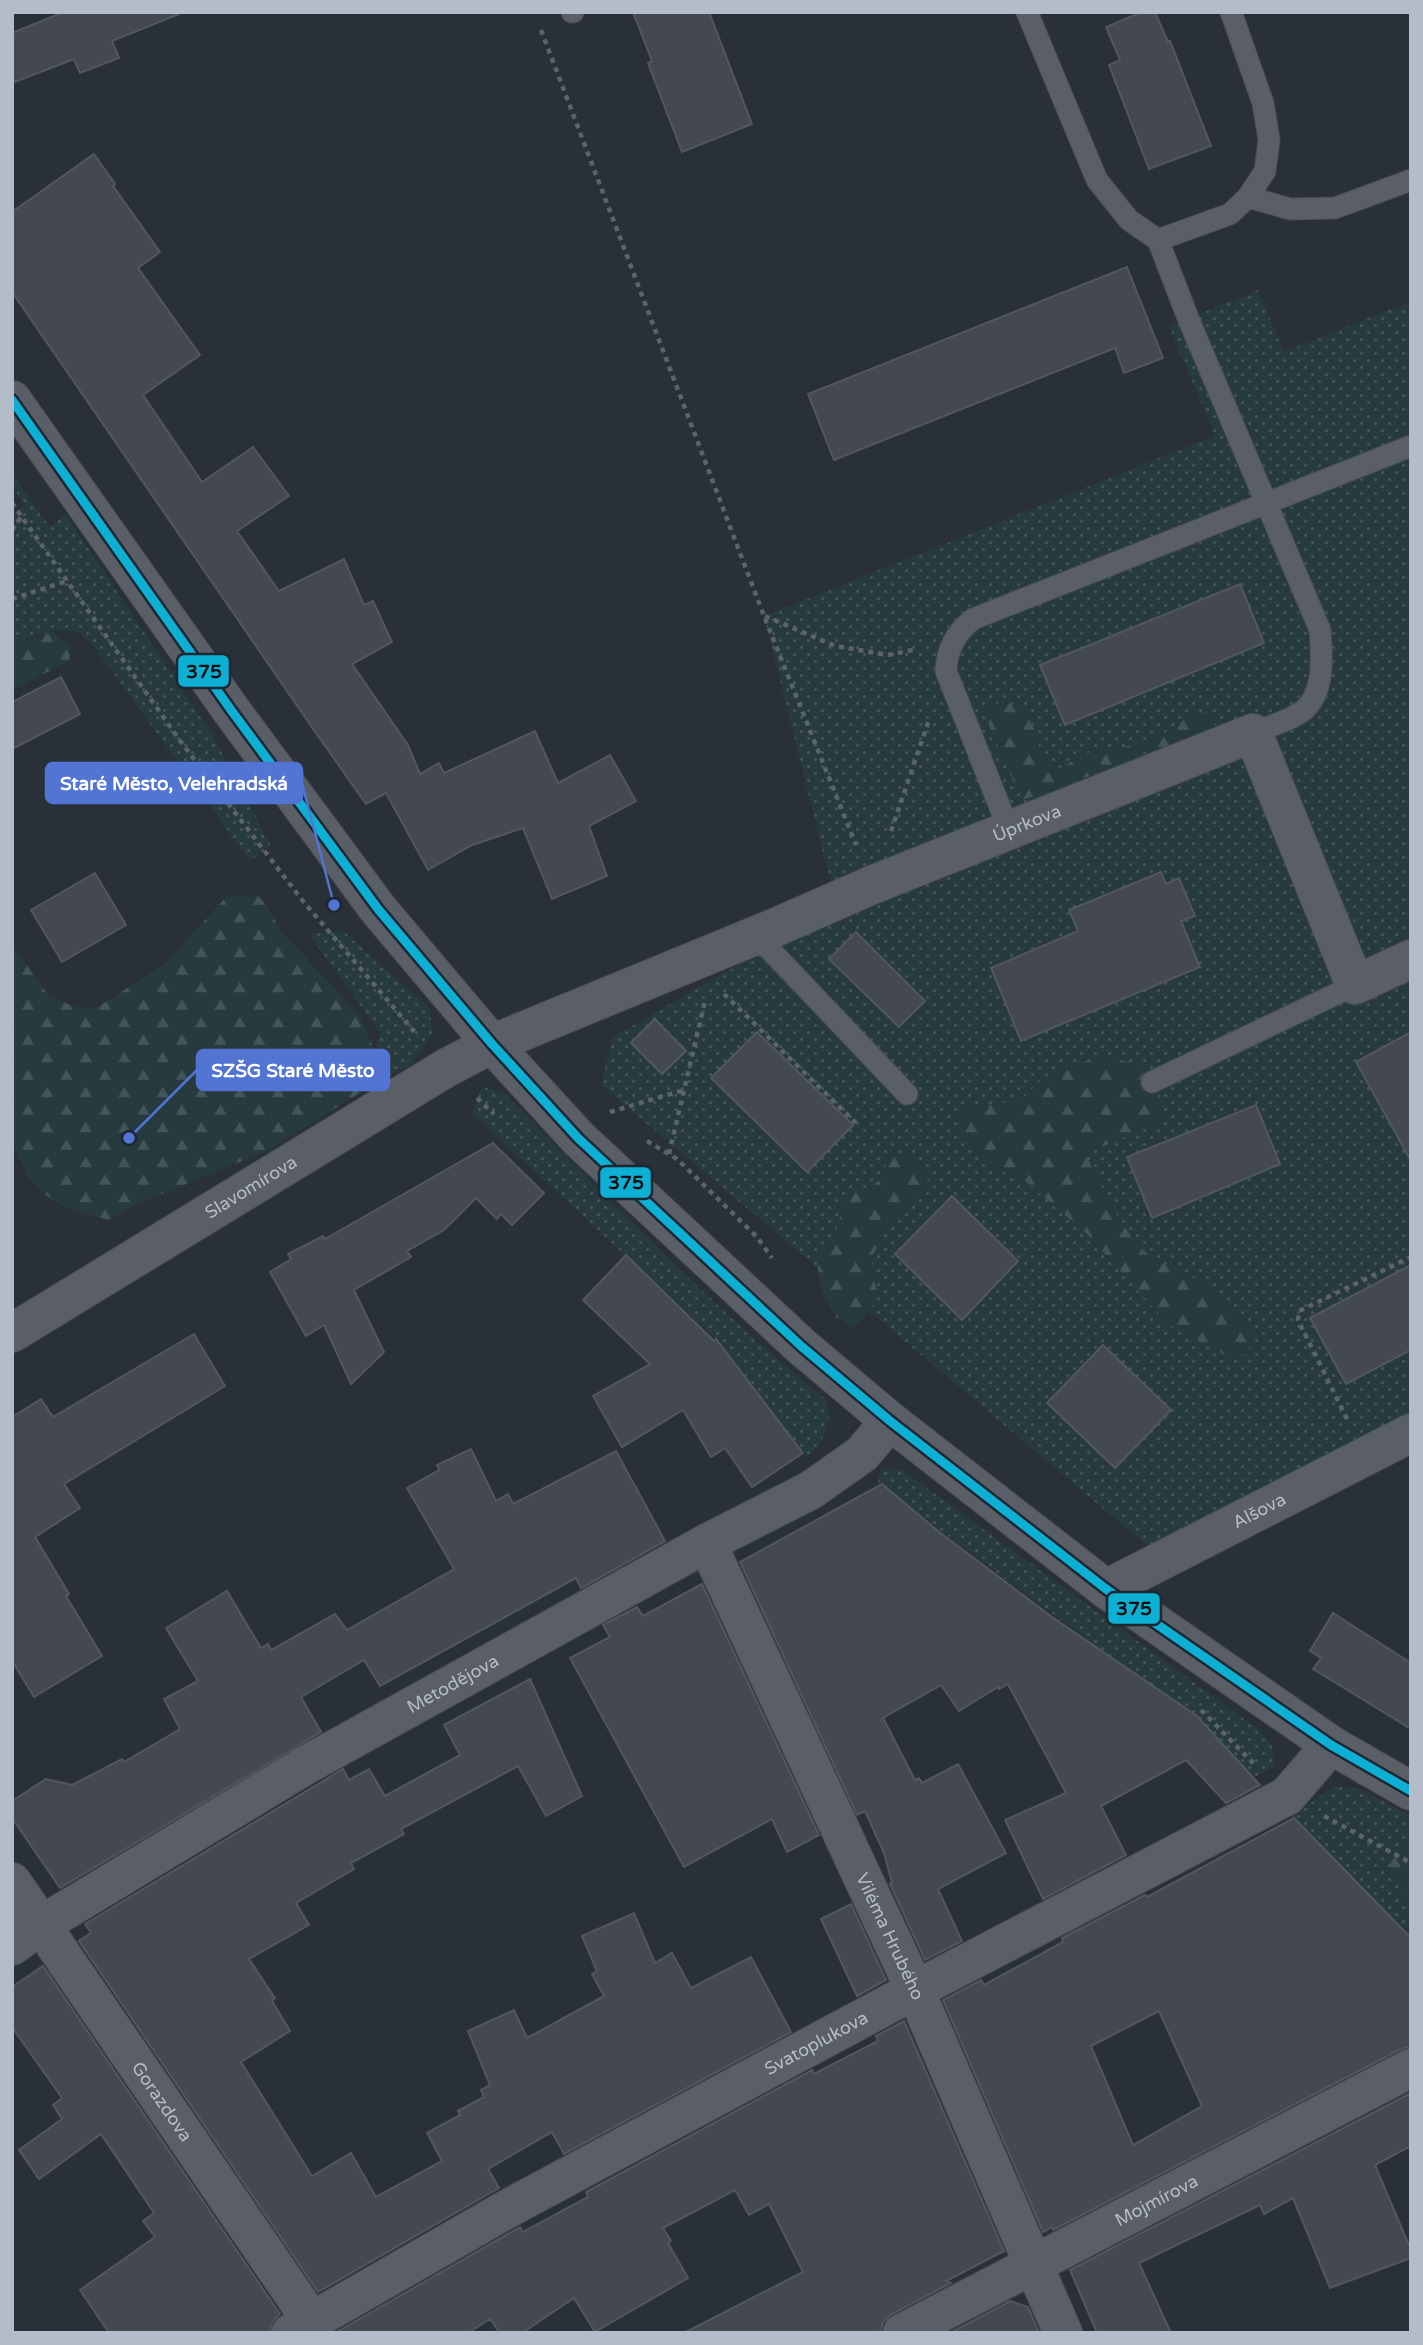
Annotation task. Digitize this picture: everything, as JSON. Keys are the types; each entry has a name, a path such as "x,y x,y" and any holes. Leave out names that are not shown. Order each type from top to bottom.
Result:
{"street":[{"path":"12,400 293,796 378,909 492,1044 588,1147 801,1346 890,1421 1106,1589 1331,1745 1411,1791"},
{"path":"1253,733 1355,985 1411,959"},
{"name":"Úprkova","path":"492,1044 872,885 1253,733"},
{"name":"Slavomírova","path":"13,1332 446,1068 492,1044"},
{"name":"Metodějova","path":"27,1936 306,1765 707,1543 811,1490 862,1454 890,1421"},
{"name":"Alšova","path":"1106,1589 1411,1433"},
{"name":"Viléma Hrubého","path":"707,1543 915,1990 1036,2264 1063,2333"},
{"name":"Svatoplukova","path":"301,2327 509,2208 915,1990 1287,1796 1331,1745"},
{"name":"Gorazdova","path":"12,1882 27,1936 301,2327"},
{"name":"Mojmírova","path":"902,2333 1411,2068"}],"lane":[{"path":"1027,12 1097,180 1129,220 1158,240 1188,318 1320,630 1322,660 1315,694 1305,709 1253,733"},
{"path":"1158,240 1230,214 1248,197 1265,171 1269,140 1264,103 1231,12"},
{"path":"1248,197 1290,209 1335,208 1411,180"},
{"path":"1009,830 946,671 947,657 960,630 973,619 1411,446"},
{"path":"756,935 907,1094"},
{"path":"1152,1082 1355,985"}],"path":[{"path":"539,25 764,616 872,885"},
{"path":"12,530 22,516"},
{"path":"12,599 67,581"},
{"path":"764,616 835,646 888,654 952,643"},
{"path":"872,885 946,671"},
{"path":"719,990 856,1123"},
{"path":"669,1154 706,995"},
{"path":"602,1114 684,1090"},
{"path":"1352,1429 1298,1320 1298,1311 1411,1257"}],"green space":[{"path":"1258,290 1284,352 1411,301 1411,1433 1164,1560 601,1085 613,1037 837,908 764,616 1215,436 1169,326"},
{"path":"12,473 49,526 66,515 213,736 271,846 250,861 85,638 78,633 62,630 12,644 12,513 25,505 12,486"},
{"path":"53,632 71,648 69,661 12,690 12,644"},
{"path":"1003,700 1028,715 1043,761 1058,769 1092,751 1116,749 1155,739 1196,712 1212,712 1216,729 1199,741 1141,753 1119,765 1023,800 984,713"},
{"path":"258,896 281,931 361,1017 375,1052 377,1082 269,1150 131,1207 109,1220 71,1209 45,1195 30,1178 12,1144 12,945 49,996 78,1008 95,1009 166,963 226,897"},
{"path":"343,931 429,1008 433,1033 410,1065 377,1082 375,1052 380,1033 309,934"},
{"path":"1111,1058 1136,1064 1160,1095 1162,1121 1085,1154 1114,1209 1140,1247 1154,1259 1177,1268 1203,1284 1238,1317 1254,1339 1247,1354 1230,1358 1168,1324 1086,1233 1024,1180 993,1167 961,1139 957,1120 968,1106 1019,1102 1041,1080 1074,1063"},
{"path":"482,1087 504,1093 701,1290 826,1400 829,1416 826,1432 807,1457 716,1339 472,1114"},
{"path":"908,1153 927,1169 928,1188 898,1212 873,1254 871,1270 878,1294 869,1311 854,1327 836,1317 822,1293 818,1268 824,1247 835,1236 844,1201 882,1178 888,1157"},
{"path":"881,1469 901,1469 1262,1732 1272,1746 1275,1766 1249,1780 1192,1717 878,1484"},
{"path":"1334,1786 1362,1790 1411,1816 1411,1944 1290,1818"},
{"path":"1406,1840 1411,1840 1411,1909 1391,1871 1389,1857"}],"building":[{"path":"64,12 179,14 112,41 119,58 80,73 74,59 12,83 12,33"},
{"path":"633,12 709,12 752,124 682,152 648,63 652,61"},
{"path":"1142,12 1155,12 1168,42 1170,41 1211,146 1149,169 1109,65 1120,60 1106,27"},
{"path":"94,154 115,184 113,186 160,252 138,268 200,355 143,395 202,482 253,447 289,496 237,531 279,591 344,559 364,605 373,601 392,642 352,664 408,745 420,774 439,763 444,773 535,731 558,783 610,755 636,801 589,826 607,876 552,899 523,828 472,845 428,870 386,793 366,804 12,292 12,212"},
{"path":"1127,267 1163,358 1124,373 1115,348 834,460 808,394"},
{"path":"1240,584 1264,643 1065,725 1040,665"},
{"path":"61,677 80,714 12,749 12,702"},
{"path":"1161,872 1166,884 1179,878 1195,916 1181,921 1200,967 1021,1041 991,968 1078,931 1069,910"},
{"path":"95,873 126,925 62,962 31,910"},
{"path":"856,932 925,1001 899,1027 829,959"},
{"path":"655,1019 686,1051 662,1074 631,1043"},
{"path":"757,1032 853,1125 807,1172 711,1078"},
{"path":"1411,1032 1411,1161 1356,1062"},
{"path":"1256,1105 1280,1164 1152,1218 1127,1157"},
{"path":"493,1143 544,1193 512,1225 501,1214 497,1219 476,1198 444,1230 407,1251 411,1257 354,1290 384,1352 351,1384 324,1325 306,1336 270,1272 291,1259 288,1254 323,1236 325,1239"},
{"path":"952,1196 1018,1261 962,1320 895,1254"},
{"path":"626,1255 714,1341 716,1339 803,1453 752,1487 725,1448 711,1457 683,1410 622,1447 593,1396 650,1364 583,1300"},
{"path":"1411,1265 1411,1350 1346,1384 1310,1318"},
{"path":"194,1334 225,1386 64,1484 80,1508 35,1537 102,1656 34,1697 12,1661 12,1417 41,1399 53,1417"},
{"path":"1103,1345 1171,1410 1115,1468 1047,1403"},
{"path":"471,1449 496,1501 508,1494 513,1504 616,1451 665,1541 581,1588 576,1578 380,1686 364,1660 301,1697 321,1732 60,1888 12,1818 12,1801 46,1779 72,1785 122,1759 124,1762 180,1729 164,1699 198,1681 166,1628 227,1591 261,1648 268,1644 271,1650 335,1614 347,1630 454,1569 407,1488 439,1470 437,1465"},
{"path":"882,1484 938,1531 1052,1617 1197,1716 1260,1785 1226,1803 1186,1760 1101,1806 1126,1855 1043,1899 1005,1820 1066,1793 1008,1684 999,1689 998,1687 959,1711 941,1685 883,1718 915,1780 919,1778 922,1783 958,1764 1006,1853 938,1889 962,1941 925,1960 890,1884 892,1883 884,1853 865,1811 857,1815 740,1562"},
{"path":"702,1584 819,1835 787,1852 772,1819 684,1867 570,1658 610,1637 603,1625 637,1607 643,1616"},
{"path":"1333,1613 1411,1663 1411,1729 1313,1669 1321,1658 1310,1651"},
{"path":"530,1679 582,1796 546,1816 518,1766 401,1829 404,1834 351,1863 354,1869 296,1903 309,1925 249,1959 275,1998 272,2001 290,2031 241,2062 312,2176 351,2153 376,2197 442,2161 427,2133 460,2115 458,2111 484,2097 481,2090 490,2085 468,2031 514,2010 527,2038 604,1996 592,1974 597,1971 582,1936 634,1913 655,1963 672,1953 691,1988 751,1957 791,2032 564,2154 552,2132 488,2169 499,2188 318,2292 79,1941 91,1933 85,1924 343,1769 349,1780 369,1769 385,1796 460,1755 444,1725"},
{"path":"1294,1818 1411,1938 1411,2046 1053,2230 1052,2227 1043,2232 943,2000 981,1980 984,1985 1063,1942 1062,1938 1145,1895 1147,1897","holes":["1159,2011 1202,2106 1133,2145 1091,2046"]},
{"path":"851,1904 886,1980 857,1996 821,1919"},
{"path":"43,1966 280,2314 273,2321 269,2333 109,2333 80,2290 155,2237 143,2221 154,2213 101,2134 39,2179 19,2150 62,2119 53,2105 62,2098 12,2027 12,1987"},
{"path":"904,2021 1004,2251 946,2281 951,2283 892,2314 883,2322 880,2333 684,2333 803,2272 769,2204 749,2215 735,2190 663,2228 671,2241 668,2243 688,2278 595,2332 574,2298 522,2333 500,2333 490,2319 468,2333 335,2333 520,2227 523,2232 588,2197 586,2192 812,2070 814,2074 878,2041 876,2036"},
{"path":"1411,2093 1411,2146 1375,2165 1411,2250 1411,2258 1330,2288 1293,2198 1264,2214 1260,2205 1139,2263 1171,2333 1097,2333 1070,2270"},
{"path":"1010,2301 1028,2307 1039,2333 950,2333"}],"transit line":[{"name":"375","path":"12,400 231,710 378,909 492,1044 578,1138 801,1346 890,1421 1106,1589 1331,1745 1411,1791"}],"place":[{"name":"Staré Město, Velehradská","path":"334,905"},
{"name":"SZŠG Staré Město","path":"129,1138"}]}
